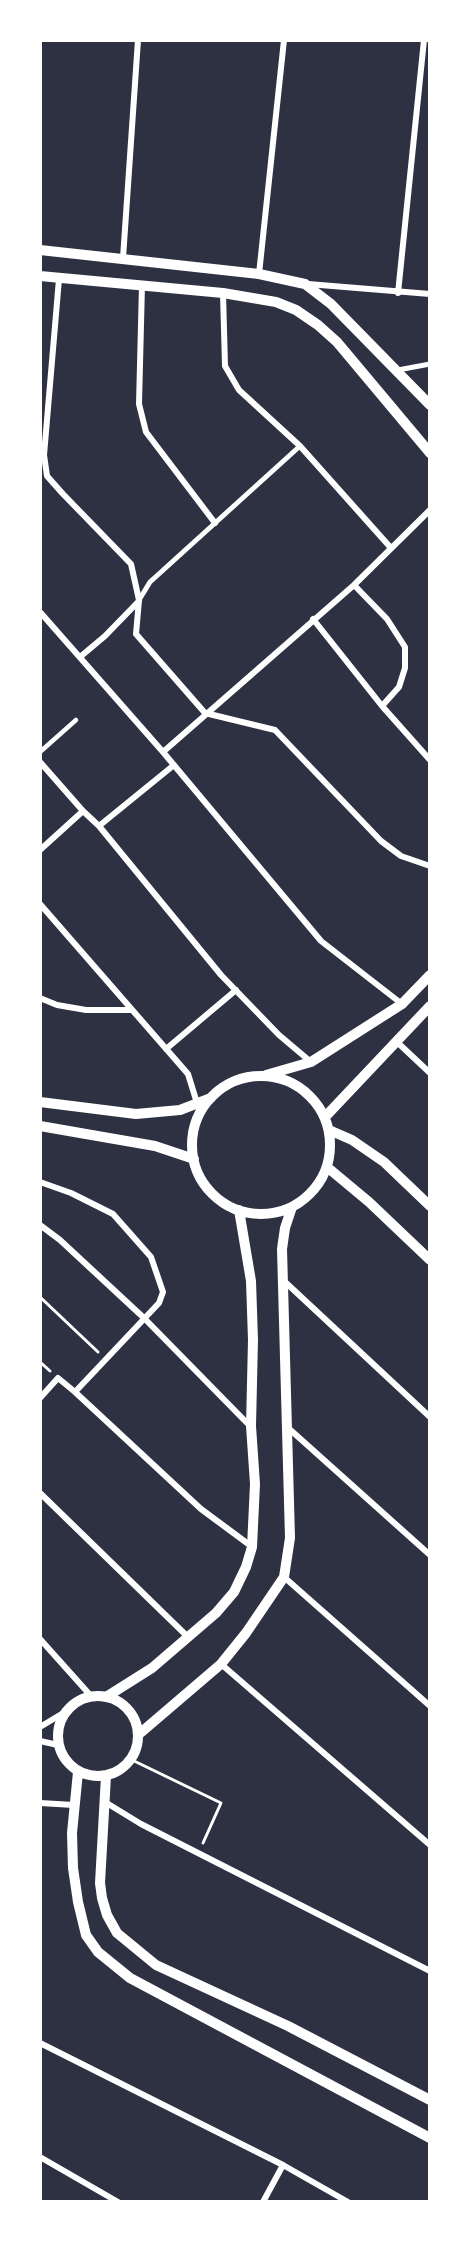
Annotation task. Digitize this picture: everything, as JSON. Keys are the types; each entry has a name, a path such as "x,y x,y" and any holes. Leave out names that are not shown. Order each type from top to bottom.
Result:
{"street":[{"path":"123,258 138,40"},
{"path":"259,274 285,40"},
{"path":"398,293 424,40"},
{"path":"40,250 259,274 305,284 429,294"},
{"path":"40,276 223,293 276,302 296,310 337,342 429,453"},
{"path":"58,279 44,454 47,476 131,564 139,600 136,634 205,713 275,730 381,841 401,856 429,866"},
{"path":"305,284 331,304 429,405"},
{"path":"142,285 139,404 146,432 215,523"},
{"path":"223,293 225,366 239,390 300,446 391,548"},
{"path":"396,370 429,364"},
{"path":"80,657 105,636 139,600 150,582 300,446"},
{"path":"163,752 354,585 429,510"},
{"path":"354,585 387,620 405,647 405,668 399,687 382,706"},
{"path":"40,612 163,752 321,941 402,1004"},
{"path":"313,620 429,760"},
{"path":"40,762 99,826 222,975 279,1035 311,1062"},
{"path":"99,826 174,765"},
{"path":"40,850 83,811"},
{"path":"40,904 188,1074 197,1102"},
{"path":"265,1076 290,1081 311,1096 325,1117 331,1148 327,1167 319,1183 307,1197 292,1207 265,1213 238,1210 223,1202 209,1190 199,1176 194,1159 193,1137 199,1116 211,1098 236,1081 265,1076 311,1062 402,1004 429,975"},
{"path":"166,1049 236,990"},
{"path":"40,998 57,1005 86,1010 131,1011"},
{"path":"325,1117 429,1006"},
{"path":"397,1042 429,1073"},
{"path":"40,1102 136,1114 180,1110 211,1098"},
{"path":"40,1126 155,1146 194,1159"},
{"path":"329,1130 352,1140 384,1162 429,1206"},
{"path":"327,1167 369,1202 429,1260"},
{"path":"40,1182 71,1193 113,1214 151,1257 163,1292 159,1303 75,1392"},
{"path":"138,1735 221,1664 253,1624 284,1576 290,1538 282,1249 285,1228 292,1207"},
{"path":"106,1697 152,1668 216,1612 234,1592 246,1567 252,1546 255,1484 251,1426 253,1340 251,1281 238,1210"},
{"path":"40,1225 60,1240 144,1318 251,1426"},
{"path":"283,1279 429,1417"},
{"path":"40,1398 58,1378 201,1509 252,1546"},
{"path":"286,1425 429,1555"},
{"path":"40,1493 188,1637"},
{"path":"284,1576 429,1706"},
{"path":"40,1639 91,1696"},
{"path":"221,1664 429,1845"},
{"path":"40,1727 65,1712 76,1702 91,1696 106,1697 118,1701 129,1710 135,1722 138,1735 134,1754 122,1768 106,1776 92,1776 78,1772 65,1761 58,1745 58,1728 65,1712"},
{"path":"40,1741 58,1745"},
{"path":"78,1772 74,1804 73,1868 78,1902 86,1935 107,1961 130,1978 429,2138"},
{"path":"106,1776 100,1883 106,1915 117,1933 156,1965 288,2026 429,2100"},
{"path":"105,1802 141,1824 429,1971"},
{"path":"40,1803 74,1804"},
{"path":"40,2043 283,2165 348,2202"},
{"path":"40,2157 118,2202"},
{"path":"263,2202 283,2165"}],"lane":[{"path":"40,752 76,720"}],"path":[{"path":"40,1298 105,1359"},
{"path":"130,1759 221,1803 198,1852"}]}
